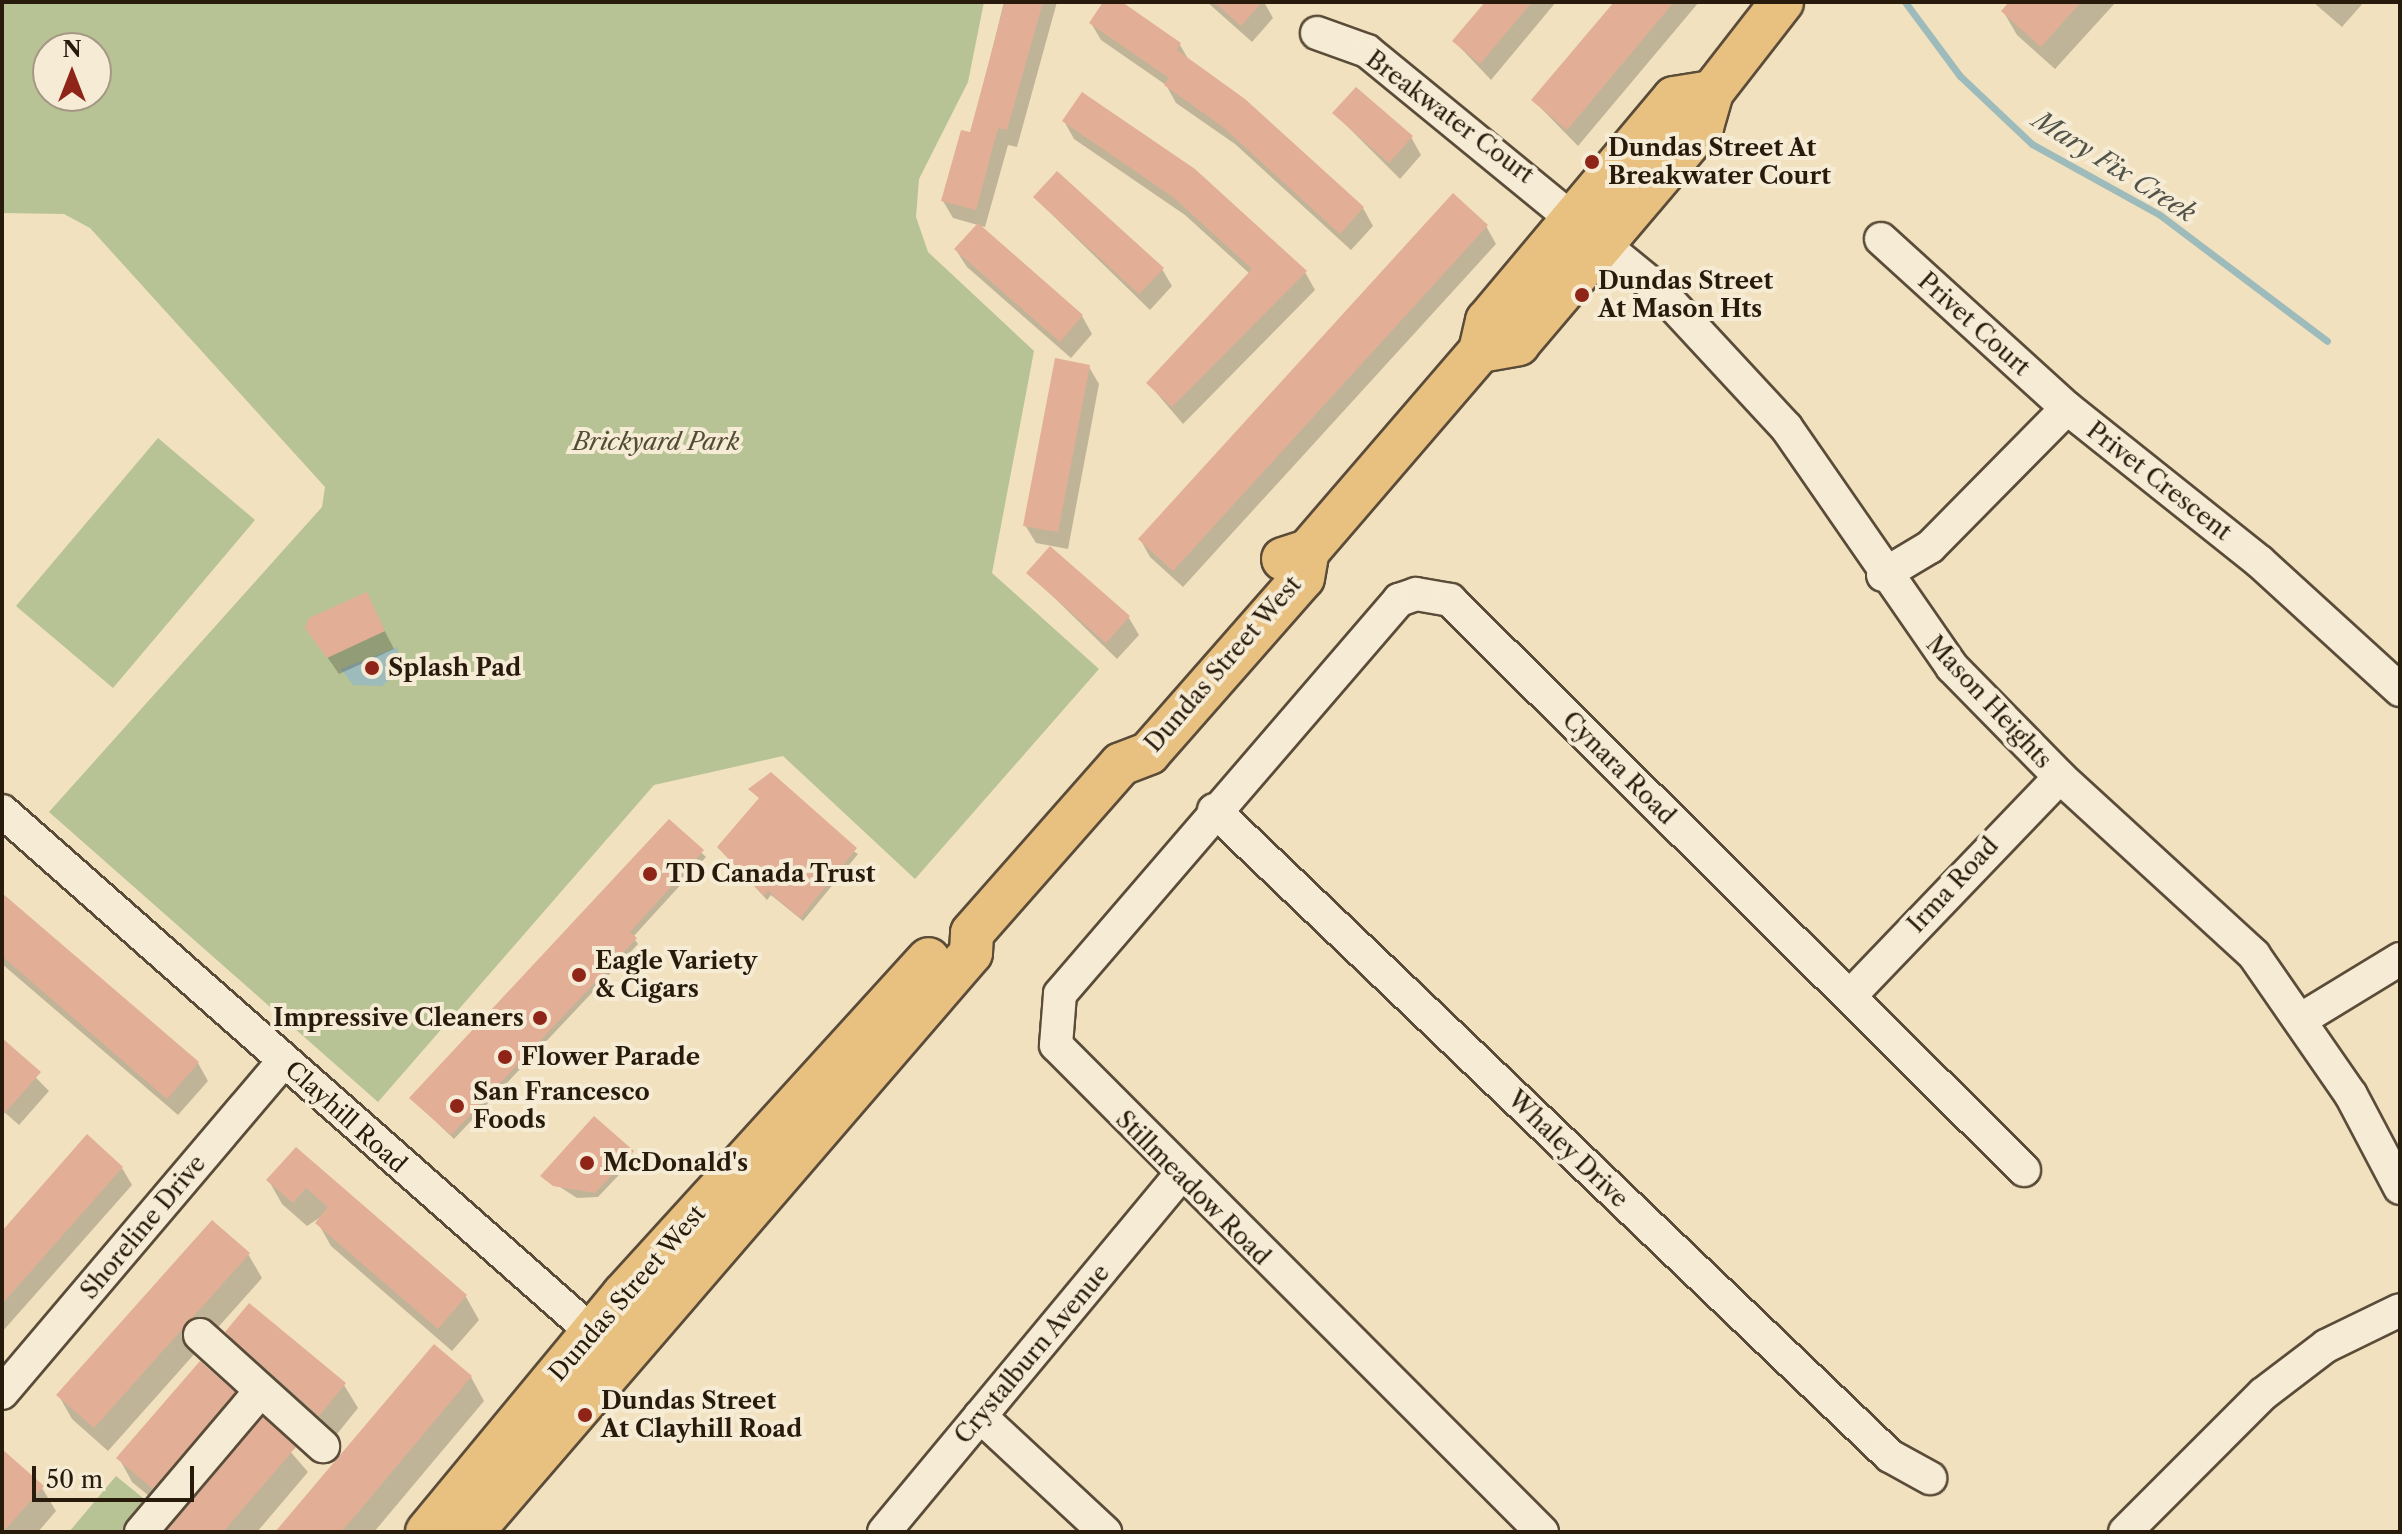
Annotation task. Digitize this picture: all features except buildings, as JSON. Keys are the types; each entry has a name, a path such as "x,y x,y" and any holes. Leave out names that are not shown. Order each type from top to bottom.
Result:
{"main road":[{"name":"Dundas Street West","path":"427,1532 606,1344 951,935 972,933 1121,764 1149,753 1293,590 1308,551 1480,351 1518,344 1674,98 1712,92 1782,2"},
{"name":"Dundas Street West","path":"472,1532 606,1344"}],"street":[{"name":"Breakwater Court","path":"1317,33 1367,51 1590,228"},
{"name":"Mason Heights","path":"1590,228 1786,427 1883,575 1952,667 2060,777 2228,928 2300,1020 2400,1188"},
{"name":"Privet Court","path":"1881,239 2067,408"},
{"name":"Privet Crescent","path":"1883,575 1930,547 2067,408 2260,562 2400,690"},
{"name":"Cynara Road","path":"1214,810 1399,600 1416,594 1450,600 2024,1170"},
{"name":"Irma Road","path":"1850,996 2060,777"},
{"name":"Stillmeadow Road","path":"1214,810 1060,994 1053,1018 1056,1045 1076,1071 1180,1176 1542,1532"},
{"name":"Whaley Drive","path":"1214,810 1890,1456 1930,1478"},
{"name":"Clayhill Road","path":"2,811 606,1344"},
{"path":"2300,1020 2400,959"},
{"name":"Shoreline Drive","path":"2,1393 284,1061"},
{"name":"Crystalburn Avenue","path":"884,1532 1180,1176"},
{"path":"2125,1532 2263,1394 2326,1346 2400,1310"},
{"path":"200,1335 257,1395 323,1446"},
{"path":"141,1532 257,1395"},
{"path":"980,1416 1105,1532"}],"green space":[{"name":"Brickyard Park","path":"2,2 984,2 968,82 919,179 916,217 928,252 1034,351 992,573 1099,669 915,879 783,756 654,785 378,1102 49,812 322,507 325,487 90,228 64,214 2,213"},
{"path":"158,438 255,520 113,688 16,606"},
{"path":"116,1476 154,1507 133,1532 69,1532"}],"water":[{"name":"Splash Pad","path":"398,647 397,673 382,686 353,685 341,669"}],"waterway":[{"name":"Mary Fix Creek","path":"1905,2 1960,76 2032,144 2160,215 2327,341"}],"place":[{"name":"Dundas Street At Breakwater Court","path":"1592,162"},
{"name":"Dundas Street At Mason Hts","path":"1582,295"},
{"name":"Splash Pad","path":"372,668"},
{"name":"TD Canada Trust","path":"650,874"},
{"name":"Eagle Variety & Cigars","path":"579,975"},
{"name":"Impressive Cleaners","path":"540,1018"},
{"name":"Flower Parade","path":"505,1057"},
{"name":"San Francesco Foods","path":"457,1106"},
{"name":"McDonald's","path":"587,1163"},
{"name":"Dundas Street At Clayhill Road","path":"585,1415"}]}
